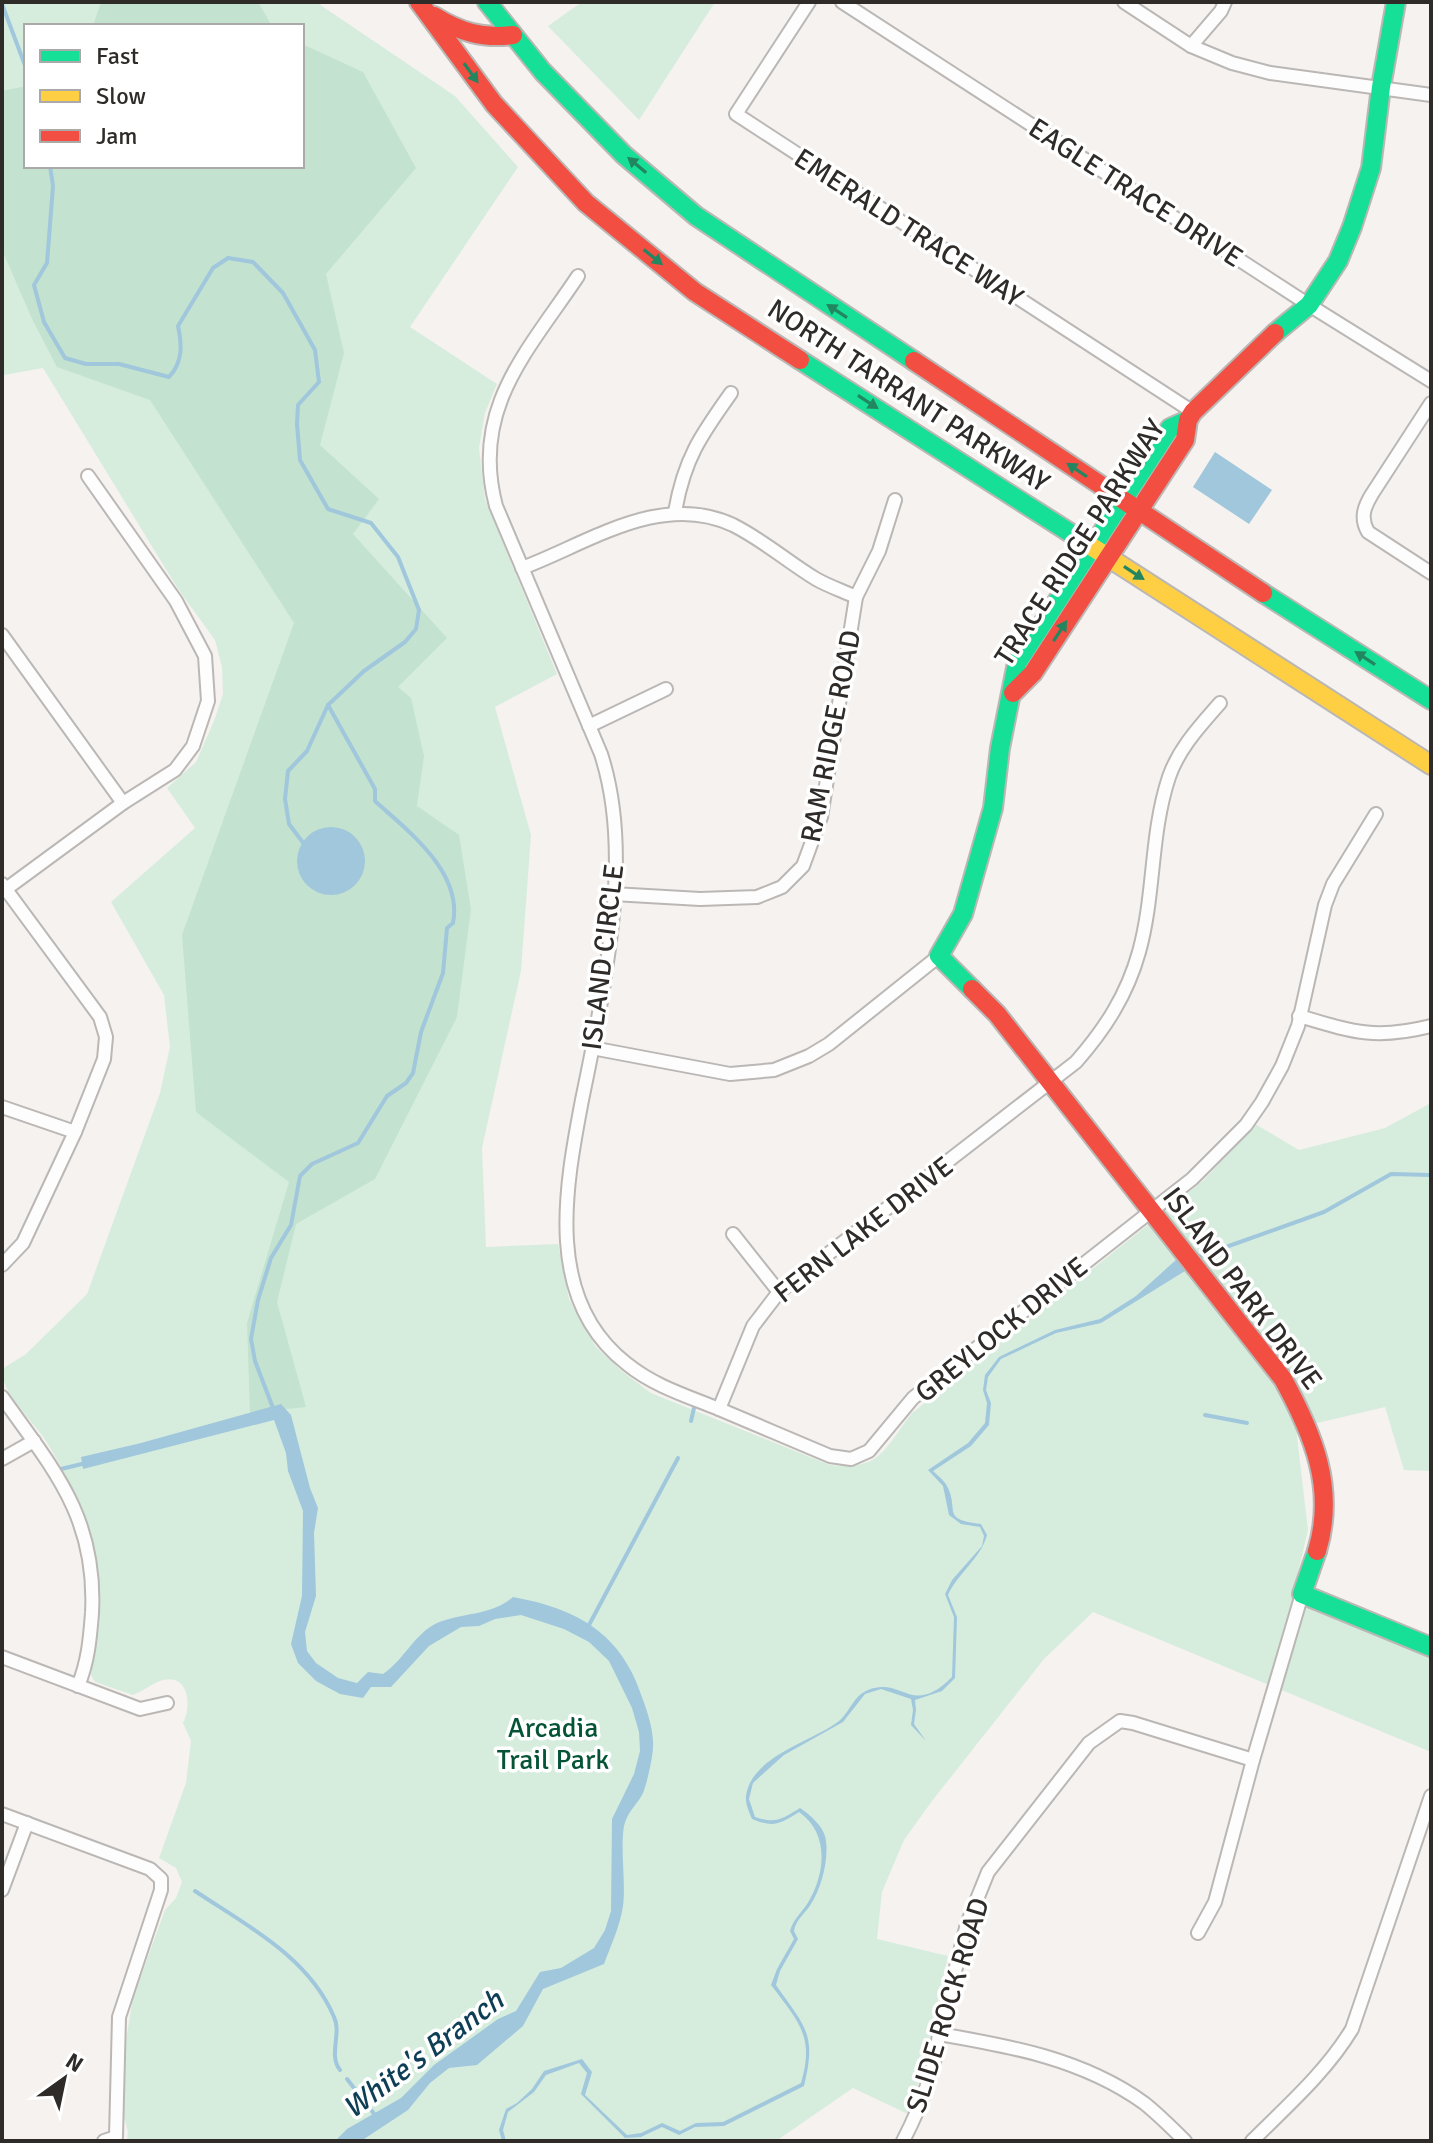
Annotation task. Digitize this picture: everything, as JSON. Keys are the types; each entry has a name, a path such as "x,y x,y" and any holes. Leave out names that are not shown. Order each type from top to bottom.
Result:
{"main road":[{"name":"NORTH TARRANT PARKWAY","path":"487,2 543,72 624,155 696,216 1138,511 1431,700"},
{"name":"TRACE RIDGE PARKWAY","path":"939,956 963,914 993,808 1000,748 1017,663 1170,428 1191,416 1251,354 1309,305 1338,261 1371,168 1396,2"},
{"name":"NORTH TARRANT PARKWAY","path":"422,6 494,104 586,203 695,292 1431,765"},
{"path":"422,6 452,28 484,39 513,35"},
{"name":"TRACE RIDGE PARKWAY","path":"1013,693 1033,673 1185,440 1191,416"},
{"name":"ISLAND PARK DRIVE","path":"939,956 997,1014 1283,1379 1315,1444 1325,1487 1324,1522 1302,1594"},
{"path":"1302,1594 1431,1647"}],"street":[{"name":"EMERALD TRACE WAY","path":"809,2 736,114 1191,416"},
{"name":"EAGLE TRACE DRIVE","path":"842,2 1431,381"},
{"path":"1124,2 1191,46 1232,63 1270,73 1431,95"},
{"path":"1191,46 1225,2"},
{"name":"ISLAND CIRCLE","path":"578,276 509,380 501,396 489,450 491,489 496,506 608,774 616,833 606,969 566,1187 566,1233 572,1280 597,1334 612,1352 644,1377 830,1456 860,1456"},
{"path":"675,512 681,477 702,434 731,393"},
{"path":"1431,403 1364,507 1362,523 1368,532 1431,573"},
{"path":"2,1265 23,1243 75,1132 104,1059 106,1037 100,1017 4,886 175,770 193,746 208,701 205,656 176,601 88,476"},
{"name":"RAM RIDGE ROAD","path":"613,894 700,899 757,897 782,887 803,866 821,817 856,597 879,551 895,500"},
{"path":"522,568 636,521 675,512 691,512 733,526 818,580 856,597"},
{"path":"2,635 123,803"},
{"path":"589,726 666,689"},
{"name":"FERN LAKE DRIVE","path":"719,1409 753,1326 779,1292 1076,1062 1099,1036 1115,1012 1139,951 1159,816 1169,776 1186,741 1220,703"},
{"name":"GREYLOCK DRIVE","path":"860,1456 877,1444 913,1398 1157,1218 1246,1125 1282,1066 1299,1016 1329,895 1343,865 1376,814"},
{"name":"TRACE RIDGE PARKWAY","path":"592,1048 730,1074 774,1070 829,1044 939,956"},
{"path":"1299,1016 1370,1034 1398,1034 1431,1026"},
{"path":"2,1107 75,1132"},
{"path":"733,1234 779,1292"},
{"path":"2,1397 34,1441 82,1523 89,1550 93,1600 90,1643 78,1686"},
{"path":"2,1459 34,1441"},
{"name":"ISLAND PARK DRIVE","path":"1198,1933 1215,1902 1302,1594"},
{"path":"2,1657 140,1709 167,1703"},
{"name":"SLIDE ROCK ROAD","path":"903,2141 918,2111 937,2052 967,1924 988,1872 1089,1743 1120,1721 1253,1760"},
{"path":"1252,2141 1310,2083 1339,2050 1352,2029 1431,1796"},
{"path":"2,1814 131,1861 156,1872 161,1879 161,1890 119,2017 116,2137 104,2141"},
{"path":"2,1890 27,1823"},
{"path":"939,2034 1026,2050 1096,2076 1147,2105 1185,2141"}],"green space":[{"name":"Arcadia Trail Park","path":"2,2 316,2 455,96 518,167 410,327 497,384 485,413 479,448 485,499 557,674 495,707 531,835 521,971 482,1148 486,1247 558,1244 569,1299 596,1347 623,1372 651,1393 830,1465 847,1466 871,1461 880,1455 912,1413 1204,1180 1255,1124 1299,1150 1385,1128 1431,1103 1431,1471 1404,1470 1385,1407 1296,1428 1308,1530 1292,1598 1431,1657 1431,1752 1093,1612 1044,1659 932,1801 904,1840 882,1892 877,1939 948,1956 922,2072 908,2114 853,2088 776,2141 127,2141 122,2109 124,2052 133,1998 165,1910 176,1898 182,1882 176,1868 159,1858 186,1783 191,1741 183,1723 187,1708 186,1693 183,1686 172,1679 159,1681 133,1695 95,1682 91,1675 99,1585 85,1521 68,1480 46,1441 7,1389 2,1369 26,1354 87,1294 160,1093 170,1047 164,995 111,902 195,828 167,788 196,762 223,694 222,667 215,640 178,589 43,368 4,375"},
{"path":"101,2 258,2 271,24 94,24"},
{"path":"582,2 715,2 639,120 548,26"},
{"path":"304,45 363,72 416,168 326,274 344,353 320,445 379,499 353,534 447,638 398,687 411,698 424,756 417,806 459,835 471,909 457,1017 375,1179 296,1224 277,1302 306,1407 250,1413 247,1323 289,1182 196,1112 182,935 294,623 150,400 57,367 2,250 2,91 24,86 24,168 304,168"}],"water":[{"path":"1215,452 1272,490 1249,524 1193,487"},
{"path":"324,827 338,827 350,832 360,842 365,861 360,880 350,890 338,895 324,895 312,890 302,880 297,868 297,854 302,842 312,832"},
{"path":"1177,1259 1185,1271 1101,1323 1056,1333 1001,1359 988,1377 986,1390 991,1403 989,1425 971,1446 933,1471 947,1486 956,1516 981,1524 987,1535 980,1551 948,1595 957,1617 955,1678 942,1691 915,1700 914,1724 926,1741 911,1725 911,1699 881,1689 865,1694 843,1722 784,1755 753,1783 749,1799 755,1817 779,1819 800,1808 818,1824 825,1836 826,1862 822,1880 811,1904 797,1923 794,1931 798,1939 780,1971 776,1985 806,2031 809,2054 804,2086 724,2126 695,2127 679,2135 662,2127 641,2137 625,2138 581,2094 587,2073 579,2063 546,2075 534,2092 508,2112 503,2130 506,2141 502,2141 499,2130 506,2109 532,2089 544,2071 582,2059 592,2072 585,2095 627,2135 641,2133 662,2123 680,2131 696,2123 723,2122 801,2083 805,2067 805,2041 796,2019 771,1985 794,1939 790,1931 792,1926 815,1888 821,1852 815,1830 799,1812 777,1823 752,1819 746,1799 750,1782 759,1770 784,1751 839,1721 859,1696 868,1690 880,1687 908,1694 926,1694 952,1677 954,1617 945,1594 952,1580 982,1546 984,1536 980,1527 961,1524 949,1515 943,1486 928,1470 968,1443 985,1423 985,1375 999,1357 1055,1330 1100,1319 1136,1296"},
{"path":"281,1404 291,1415 318,1508 314,1533 316,1596 305,1632 307,1651 316,1663 338,1678 357,1683 368,1672 383,1674 437,1623 496,1608 513,1597 577,1617 610,1641 634,1677 653,1736 652,1758 645,1786 624,1826 623,1906 604,1964 543,1989 523,2026 477,2065 449,2068 430,2083 408,2110 361,2141 335,2141 347,2129 401,2098 434,2065 498,2019 516,2011 540,1972 561,1968 594,1948 605,1930 611,1911 612,1819 634,1774 640,1751 639,1732 632,1708 609,1661 589,1642 564,1629 521,1615 495,1619 479,1626 461,1627 429,1646 391,1687 371,1687 363,1698 340,1694 316,1681 298,1663 291,1644 302,1596 303,1511 274,1420 83,1469 81,1457"}],"waterway":[{"name":"White's Branch","path":"2,4 24,63"},
{"name":"White's Branch","path":"50,168 53,186 47,263 34,285 44,322 65,358 86,364 119,364 169,377 180,353 178,326 213,268 228,258 253,262 283,293 315,350 319,382 298,405 300,460 328,509 371,523 398,557 419,610 416,629 405,642 364,671 328,705 307,751 288,771 285,799 289,824 304,844"},
{"name":"White's Branch","path":"273,1408 255,1361 251,1339 258,1300 271,1258 291,1225 300,1176 312,1164 358,1143 387,1096 406,1083 413,1073 421,1032 443,973 447,928 453,923 454,904 441,870 417,839 375,801 375,789 328,705"},
{"path":"1195,1258 1324,1212 1391,1174 1431,1175"},
{"path":"691,1421 694,1408"},
{"path":"1205,1415 1247,1423"},
{"path":"589,1625 678,1458"},
{"path":"61,1469 86,1463"},
{"path":"195,1891 274,1944 309,1977 334,2017 337,2030 335,2058 340,2070"},
{"path":"347,2079 375,2115"}],"traffic: fast":[{"path":"487,2 543,72 624,155 696,216 914,361"},
{"path":"1275,333 1309,305 1338,261 1352,227 1371,168 1396,2"},
{"path":"800,360 1086,543"},
{"path":"972,989 939,956 963,914 993,808 1000,748 1017,663 1170,428 1188,420"},
{"path":"1263,593 1431,700"},
{"path":"1317,1551 1302,1594 1431,1647"}],"traffic: slow":[{"path":"1086,543 1431,765"}],"traffic: jam":[{"path":"419,2 494,104 586,203 695,292 800,360"},
{"path":"434,16 472,33 513,35"},
{"path":"1013,693 1033,673 1185,440 1188,420 1193,412 1275,333"},
{"path":"914,361 1263,593"},
{"path":"972,989 997,1014 1283,1379 1304,1420 1323,1483 1322,1528 1317,1551"}]}
